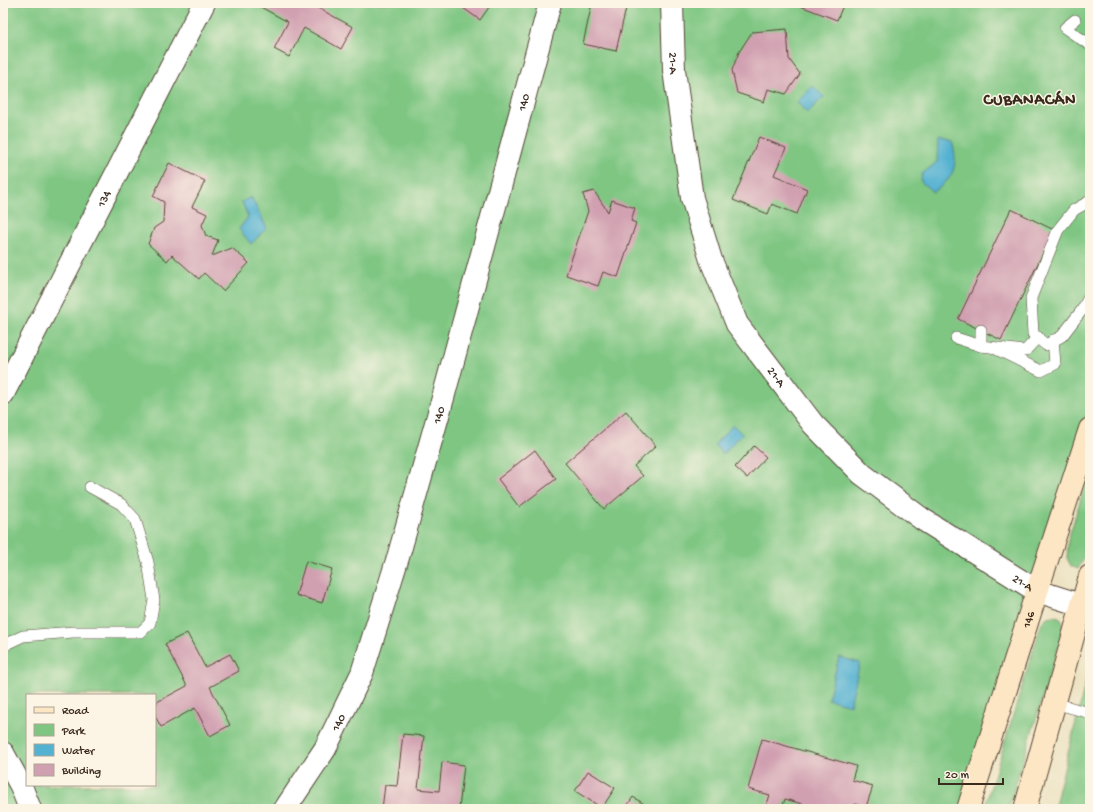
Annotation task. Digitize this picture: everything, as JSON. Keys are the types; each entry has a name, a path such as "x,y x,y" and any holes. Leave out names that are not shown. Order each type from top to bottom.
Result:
{"main road":[{"name":"146","path":"968,809 1090,429"},
{"path":"1025,809 1054,703 1086,607 1090,576"}],"street":[{"name":"134","path":"3,394 204,3"},
{"name":"140","path":"285,809 325,749 362,673 399,554 443,398 550,3"},
{"name":"21-A","path":"672,3 674,70 692,198 711,260 737,324 813,424 862,474 922,519 1037,591 1086,607"},
{"path":"3,753 21,786 30,809"}],"lane":[{"path":"1075,20 1064,28 1090,45"},
{"path":"1090,201 1074,210 1058,230 1031,298 1034,334 1046,345 1062,336 1082,310 1090,295"},
{"path":"981,330 981,346"},
{"path":"956,338 981,346 1026,351 1038,338"},
{"path":"994,348 1041,371 1055,364 1053,340"},
{"path":"3,648 8,643 23,636 73,632 141,632 150,623 154,600 148,562 135,519 121,504 90,487"},
{"path":"3,634 18,638"},
{"path":"1054,703 1090,712"}],"green space":[{"path":"3,3 1090,3 1090,429 968,809 3,809"},
{"path":"1090,469 1090,538 1084,559 1078,569 1071,566 1067,558 1068,540"},
{"path":"1047,617 1059,617 1063,623 1060,642 1008,809 984,809 1042,622"},
{"path":"1090,666 1090,809 1054,809"},
{"path":"1090,666 1090,697 1083,693"}],"water":[{"path":"813,86 824,97 807,113 797,102"},
{"path":"938,140 952,142 955,164 950,177 933,192 921,182 922,174 937,162"},
{"path":"251,197 267,228 251,244 239,229 248,217 242,202"},
{"path":"733,425 742,434 723,454 714,445"},
{"path":"839,657 860,663 850,705 828,699"}],"building":[{"path":"259,3 309,3 353,27 341,49 304,28 289,57 274,49 288,22 257,5"},
{"path":"456,3 492,3 480,20"},
{"path":"592,3 627,4 616,51 583,44"},
{"path":"795,3 844,3 837,20"},
{"path":"787,29 789,59 800,74 786,94 768,89 764,102 737,93 732,70 739,52 752,32"},
{"path":"759,137 786,148 774,175 807,189 797,214 772,204 768,214 733,200"},
{"path":"169,163 205,181 192,207 207,214 202,225 206,236 218,240 212,256 232,248 249,263 223,291 204,273 199,279 172,255 167,261 148,244 154,228 163,222 164,202 153,196"},
{"path":"594,191 608,212 612,200 635,208 631,221 636,223 618,277 603,272 598,286 566,275 588,211 583,194"},
{"path":"1011,209 1054,230 1001,340 958,319"},
{"path":"626,411 656,446 634,466 643,476 604,509 565,463"},
{"path":"754,446 766,457 747,478 735,467"},
{"path":"535,450 556,479 519,507 498,479"},
{"path":"306,561 332,569 322,603 296,595"},
{"path":"187,633 205,667 230,654 239,671 210,687 230,725 210,736 195,708 161,727 156,718 156,702 187,686 165,644"},
{"path":"403,734 424,736 418,789 439,791 442,762 464,765 459,809 435,809 418,805 418,809 382,809 385,785 397,786"},
{"path":"762,739 856,766 852,780 873,786 866,807 855,804 853,809 819,809 785,799 782,809 766,807 770,795 748,789"},
{"path":"588,771 615,788 602,808 575,791"},
{"path":"633,797 652,809 625,809"}],"district":[{"name":"CUBANACÁN","path":"1030,98"}]}
